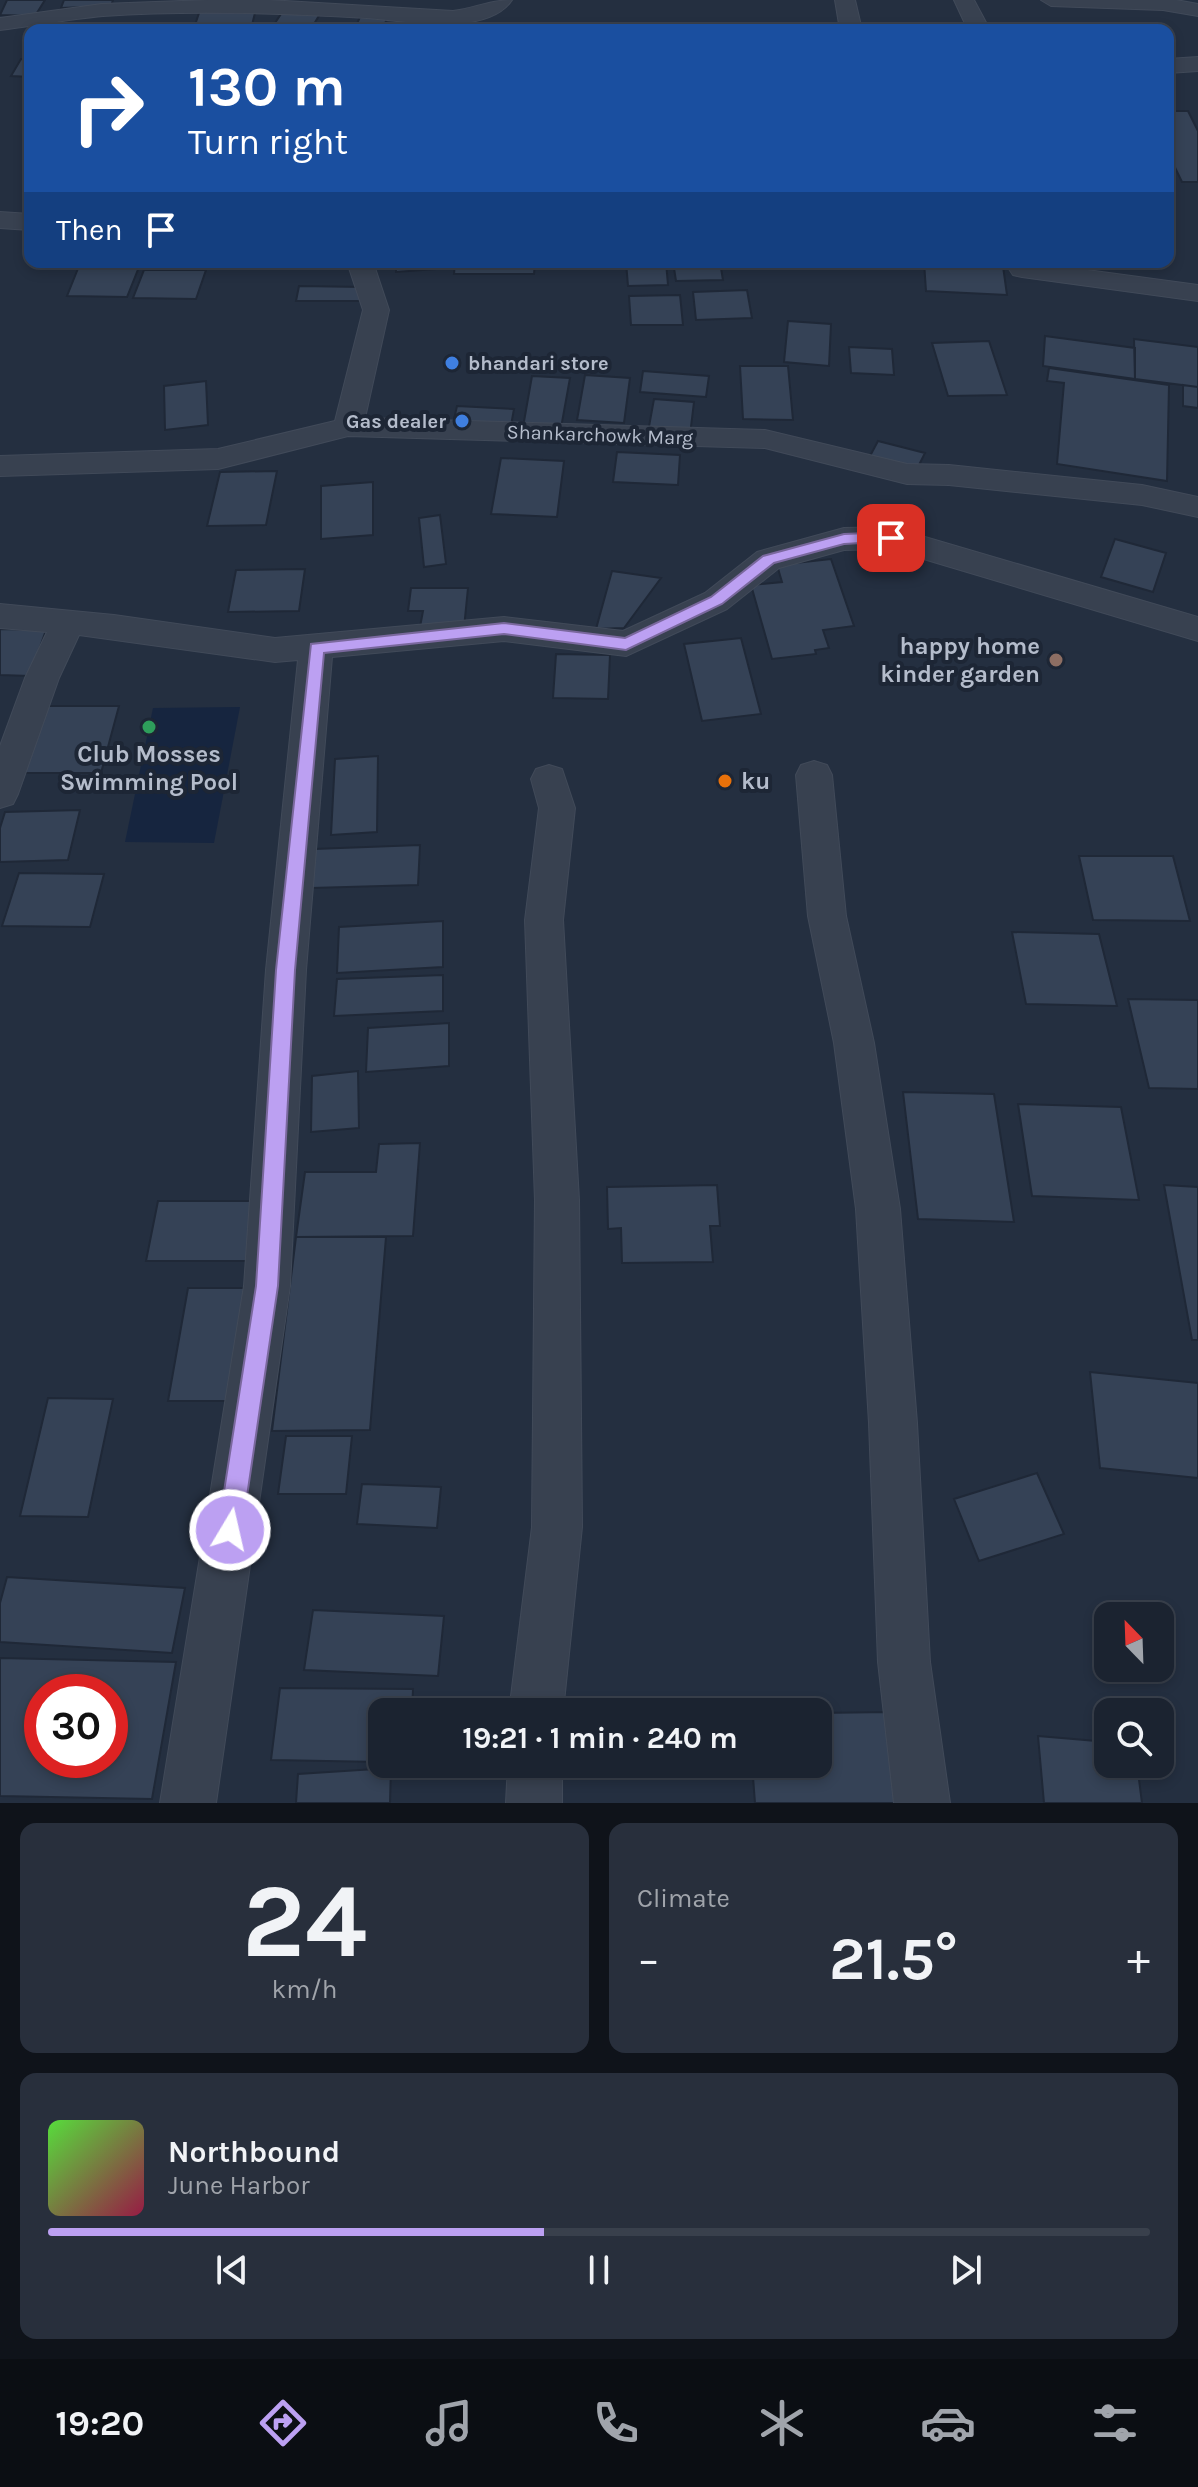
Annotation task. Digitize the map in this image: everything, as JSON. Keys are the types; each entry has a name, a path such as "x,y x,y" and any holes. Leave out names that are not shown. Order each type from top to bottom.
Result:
{"street":[{"path":"0,24 102,10 245,5 422,22 474,15 499,5 502,0"},
{"path":"845,0 850,24"},
{"path":"964,0 976,24"},
{"path":"1051,0 1163,4 1198,10"},
{"path":"1174,66 1198,64"},
{"path":"0,220 24,222"},
{"path":"348,427 376,310 362,268"},
{"path":"1022,269 1198,293"},
{"name":"Shankarchowk Marg","path":"0,466 218,459 348,427 765,439 907,474 949,475 1142,495 1198,507"},
{"path":"0,616 275,650 504,629 626,644 716,601 768,560 844,539 891,538 1198,629"},
{"path":"0,794 42,678 68,623"},
{"path":"188,1803 267,1286 286,970 316,648"},
{"path":"814,775 827,916 854,1043 878,1209 893,1423 904,1662 922,1803"},
{"path":"538,1698 557,1527 557,1200 544,920 557,808 549,779"},
{"path":"534,1803 535,1778"}],"water":[{"path":"240,707 214,843 125,842 153,708"}],"building":[{"path":"7,0 45,0 35,16 0,15"},
{"path":"64,0 113,0 111,6 61,8"},
{"path":"256,9 252,24 195,24 200,10"},
{"path":"283,11 320,14 314,24 274,24"},
{"path":"360,17 387,19 385,24 357,24"},
{"path":"21,59 24,59 24,77 11,76"},
{"path":"1174,111 1188,111 1198,131 1198,182 1182,182 1174,165"},
{"path":"78,268 139,268 127,297 67,296"},
{"path":"396,268 435,268 435,269 396,272"},
{"path":"454,268 534,268 534,274 454,274"},
{"path":"626,268 667,268 668,285 628,286"},
{"path":"674,268 721,268 723,280 676,281"},
{"path":"924,268 1003,268 1007,295 926,291"},
{"path":"144,270 206,270 196,299 133,298"},
{"path":"299,286 364,287 362,301 296,301"},
{"path":"747,290 752,318 696,320 693,292"},
{"path":"680,295 683,325 631,325 629,296"},
{"path":"788,321 831,324 829,366 784,362"},
{"path":"1045,336 1135,348 1135,379 1043,366"},
{"path":"1134,339 1198,347 1198,387 1135,379"},
{"path":"989,341 1007,395 948,396 932,343"},
{"path":"849,347 892,349 894,375 851,373"},
{"path":"740,366 788,366 793,420 743,419"},
{"path":"1049,368 1169,385 1167,481 1057,464 1064,383 1047,381"},
{"path":"643,371 709,376 706,397 640,392"},
{"path":"585,375 630,378 624,423 577,420"},
{"path":"532,376 570,378 561,428 523,427"},
{"path":"206,381 208,425 165,430 164,386"},
{"path":"1183,385 1198,387 1198,408 1183,406"},
{"path":"654,399 694,402 690,435 648,432"},
{"path":"457,406 514,409 510,431 452,428"},
{"path":"878,441 925,453 917,469 870,456"},
{"path":"617,452 680,455 678,485 613,482"},
{"path":"501,458 564,461 557,517 491,514"},
{"path":"277,471 266,525 207,526 220,472"},
{"path":"373,482 373,535 321,539 321,486"},
{"path":"440,515 446,564 424,567 419,518"},
{"path":"1115,539 1166,553 1153,592 1101,577"},
{"path":"831,559 854,626 823,630 829,648 815,650 816,654 772,659 751,585 782,582 777,565"},
{"path":"305,569 299,611 228,612 236,570"},
{"path":"612,571 661,578 624,628 596,629"},
{"path":"411,588 468,588 464,628 420,627 423,611 408,611"},
{"path":"0,629 46,630 30,676 0,675"},
{"path":"741,638 761,714 702,721 684,644"},
{"path":"556,654 610,655 608,699 553,698"},
{"path":"37,706 119,706 101,773 16,773"},
{"path":"378,756 377,832 331,835 335,759"},
{"path":"80,810 68,860 0,862 0,828 5,812"},
{"path":"420,845 418,885 311,888 314,849"},
{"path":"1079,856 1173,856 1190,921 1093,920"},
{"path":"19,873 104,874 90,927 2,926"},
{"path":"443,921 443,967 337,973 339,927"},
{"path":"1012,932 1099,934 1117,1006 1026,1004"},
{"path":"443,975 443,1011 334,1016 337,979"},
{"path":"1128,999 1198,1000 1198,1089 1149,1088"},
{"path":"449,1023 449,1066 366,1072 368,1028"},
{"path":"358,1071 359,1128 311,1132 312,1076"},
{"path":"903,1092 994,1094 1014,1222 918,1219"},
{"path":"1018,1104 1121,1107 1139,1200 1032,1196"},
{"path":"420,1143 413,1236 296,1237 305,1172 376,1172 379,1144"},
{"path":"717,1185 720,1226 710,1226 713,1262 622,1263 621,1228 608,1229 607,1187"},
{"path":"1164,1185 1198,1187 1198,1340 1192,1340"},
{"path":"158,1201 257,1201 249,1261 146,1261"},
{"path":"296,1237 386,1237 370,1430 272,1431"},
{"path":"188,1288 245,1288 228,1401 168,1401"},
{"path":"1090,1372 1198,1383 1198,1478 1100,1468"},
{"path":"48,1398 113,1399 88,1517 20,1516"},
{"path":"286,1436 352,1436 346,1494 278,1494"},
{"path":"1037,1473 1064,1534 979,1561 954,1499"},
{"path":"362,1484 441,1487 437,1528 357,1524"},
{"path":"7,1577 185,1588 172,1653 0,1642 0,1603"},
{"path":"313,1610 444,1616 438,1676 304,1670"},
{"path":"0,1658 176,1662 152,1799 0,1796"},
{"path":"280,1688 413,1689 413,1698 368,1698 368,1762 271,1760"},
{"path":"889,1712 899,1803 755,1803 753,1778 832,1778 832,1713"},
{"path":"1038,1736 1094,1741 1094,1778 1139,1778 1142,1803 1044,1803"},
{"path":"368,1769 368,1778 391,1778 390,1803 296,1803 298,1774"}],"place":[{"name":"bhandari store","path":"452,363"},
{"name":"Gas dealer","path":"462,421"},
{"name":"happy home kinder garden","path":"1056,660"},
{"name":"Club Mosses Swimming Pool","path":"149,727"},
{"name":"ku","path":"725,781"}],"route":[{"path":"230,1530 267,1286 286,970 316,648 504,629 626,644 716,601 768,560 844,539 891,538"}]}
